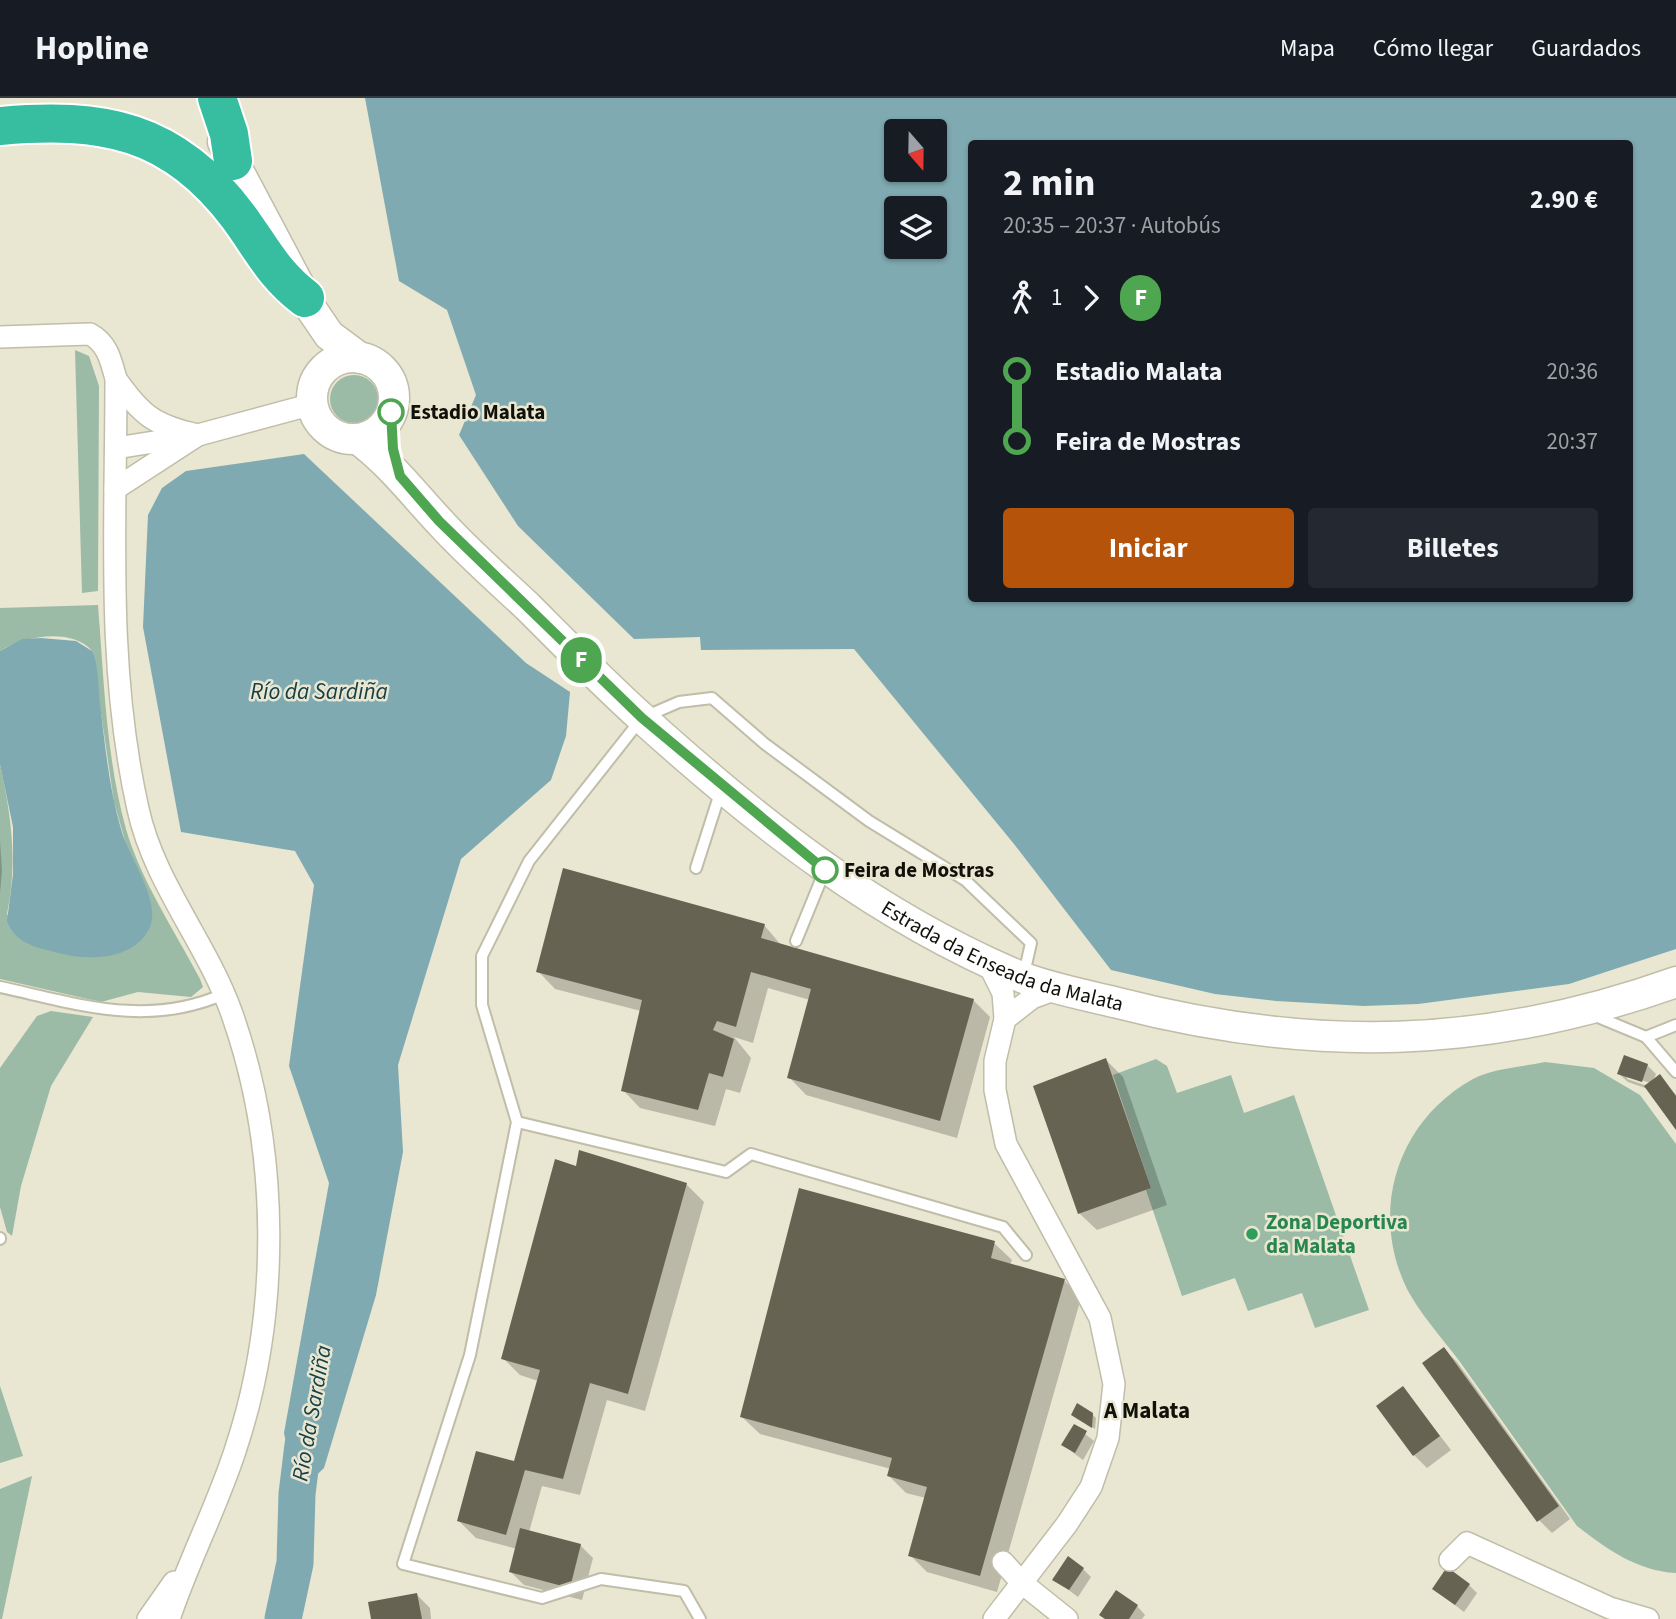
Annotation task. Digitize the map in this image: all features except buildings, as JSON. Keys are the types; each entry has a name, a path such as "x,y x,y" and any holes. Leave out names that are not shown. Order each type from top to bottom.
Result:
{"highway":[{"path":"217,98 229,134 233,161"},
{"path":"0,126 71,122 112,127 177,156 209,182 238,216 274,271 309,304"}],"main road":[{"path":"200,98 309,304 329,335 360,358 371,362 388,378 394,401 391,412 375,433 358,439 336,435 325,428 315,391 318,354 309,304"},
{"path":"315,391 335,362 360,358"},
{"name":"Estrada da Enseada da Malata","path":"391,412 393,449 400,476"},
{"name":"Estrada da Enseada da Malata","path":"358,439 400,476 439,521 642,718 722,787 825,870 896,914 1023,978 1156,1012 1253,1031 1360,1037 1477,1032 1584,1012 1676,982"}],"street":[{"path":"0,337 90,334 100,339 106,348 116,379 135,407 149,419 198,435"},
{"path":"116,379 114,598 117,671 137,805 152,854 224,994 237,1032 261,1136 265,1178 267,1277 260,1339 245,1419 169,1619"},
{"path":"116,448 198,435 315,391"},
{"path":"115,489 198,435"},
{"path":"986,959 1003,993 1005,1019 995,1061 995,1090 1006,1144 1100,1318 1114,1384 1108,1438 1091,1487 995,1619"},
{"path":"1005,1019 1032,998 1059,988"},
{"path":"1450,1560 1467,1543 1610,1608 1648,1619"},
{"path":"148,1619 199,1545"},
{"path":"1003,1562 1022,1583 1067,1619"}],"lane":[{"path":"700,1619 684,1591 601,1579 542,1598 403,1564 470,1355 517,1122 482,1005 482,956 529,861 642,718 680,702 712,698 765,744 869,821 965,880 1031,943 1023,978"},
{"path":"696,868 722,787"},
{"path":"796,941 825,870"},
{"path":"0,986 98,1008 144,1012 182,1010 224,994"},
{"path":"1584,1012 1646,1037 1676,1072"},
{"path":"1646,1037 1676,1026"},
{"path":"517,1122 726,1172 751,1154 1003,1227 1026,1255"}],"green space":[{"path":"75,350 89,356 99,386 98,591 82,593"},
{"path":"354,375 371,382 378,399 371,416 354,423 337,416 330,399 337,382"},
{"path":"98,605 107,718 119,802 140,868 203,987 191,997 138,992 101,1002 0,979 0,764 13,857 7,914 28,944 83,956 121,950 135,943 150,900 126,844 114,802 92,651 73,639 47,636 21,641 0,651 0,608"},
{"path":"51,1011 93,1017 51,1086 21,1186 12,1236 7,1232 0,1207 0,1068 37,1016"},
{"name":"Zona Deportiva da Malata","path":"1156,1059 1167,1066 1177,1093 1231,1075 1244,1113 1294,1095 1369,1310 1315,1328 1302,1293 1248,1311 1235,1278 1182,1296 1146,1190 1151,1188 1113,1075"},
{"path":"1545,1062 1594,1068 1640,1095 1676,1144 1676,1573 1635,1563 1577,1526 1460,1362 1418,1308 1407,1289 1396,1259 1391,1229 1391,1199 1397,1170 1409,1143 1425,1119 1447,1097 1481,1075"},
{"path":"0,1386 23,1456 0,1463"},
{"path":"32,1476 2,1619 0,1619 0,1489"}],"water":[{"path":"365,98 1676,98 1676,949 1569,984 1418,1004 1364,1006 1276,1001 1215,994 1111,970 1014,844 854,649 701,650 700,637 634,639 518,526 459,435 476,395 447,310 399,281"},
{"name":"Río da Sardiña","path":"304,454 526,663 570,692 566,736 551,780 461,859 398,1065 403,1152 376,1295 324,1468 297,1494 284,1433 329,1183 289,1066 314,885 295,851 181,832 143,627 148,515 162,488 186,471"},
{"path":"22,639 76,641 92,651 117,814 152,906 149,929 142,939 133,947 111,955 74,956 38,948 16,936 7,921 13,874 13,827 0,764 0,651"}],"waterway":[{"name":"Río da Sardiña","path":"283,1619 295,1563 297,1494 303,1445"}],"bus line":[{"name":"F","path":"391,412 393,449 400,476 439,521 642,718 749,810 825,870"}],"place":[{"name":"Estadio Malata","path":"391,412"},
{"name":"Feira de Mostras","path":"825,870"},
{"name":"Zona Deportiva da Malata","path":"1252,1234"}],"district":[{"name":"A Malata","path":"1147,1410"}]}
